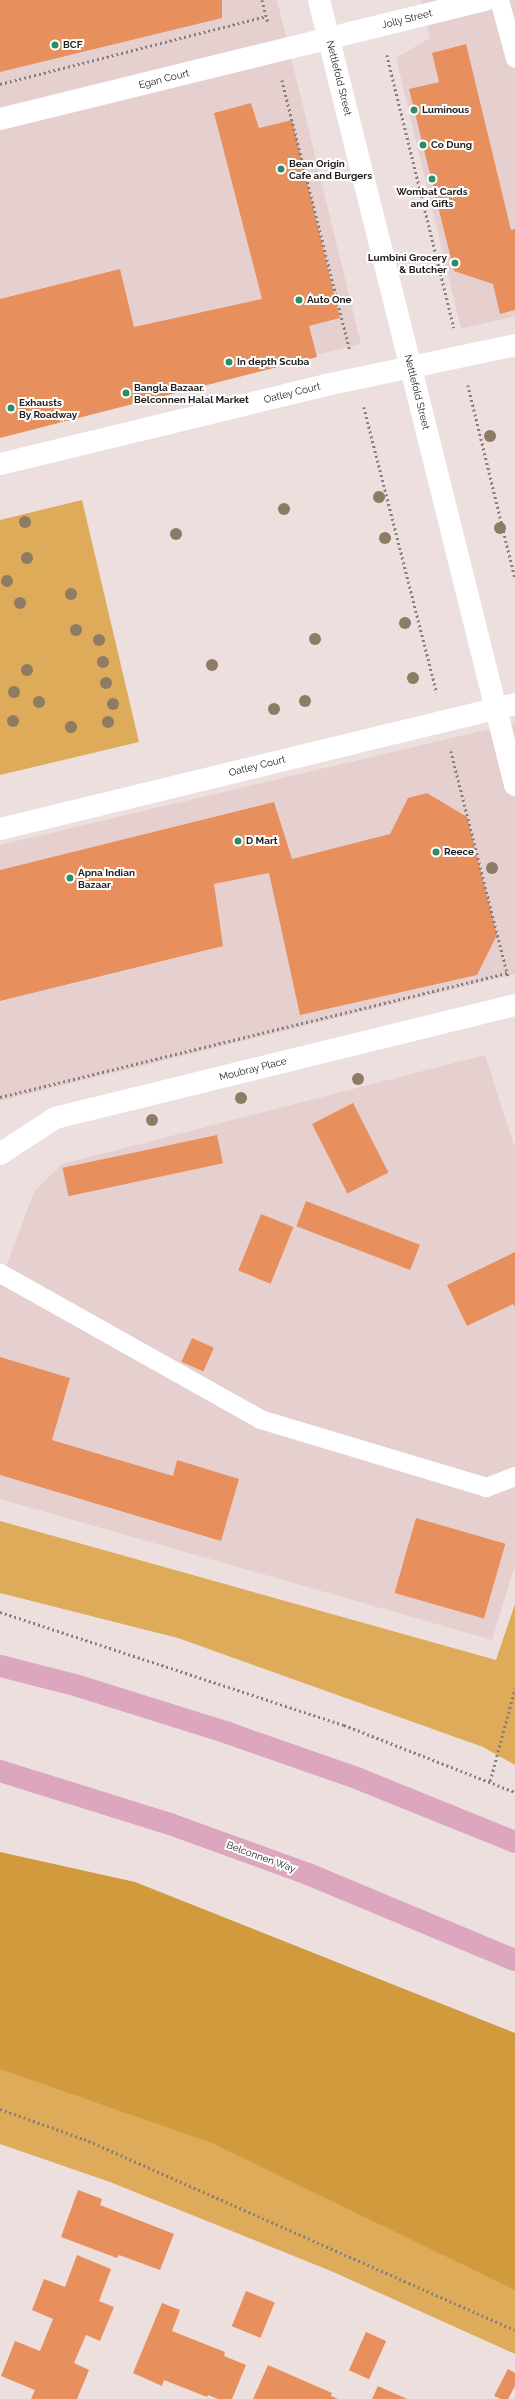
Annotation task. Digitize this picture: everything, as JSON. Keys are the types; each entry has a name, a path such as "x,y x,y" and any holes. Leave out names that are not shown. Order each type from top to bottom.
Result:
{"main road":[{"path":"0,1666 75,1685 228,1733 359,1779 515,1842"},
{"name":"Belconnen Way","path":"0,1771 170,1824 308,1874 515,1960"}],"street":[{"name":"Nettlefold Street","path":"320,0 411,366 506,706 515,785"},
{"name":"Jolly Street","path":"329,38 380,26 430,6 485,0"},
{"name":"Egan Court","path":"0,119 329,38"},
{"name":"Oatley Court","path":"0,464 356,378 411,366 461,358 515,345"},
{"name":"Oatley Court","path":"0,829 506,706"},
{"name":"Moubray Place","path":"0,1154 54,1118 515,1005"}],"lane":[{"path":"499,0 515,58"},
{"path":"0,1273 260,1419 486,1487 515,1476"}],"path":[{"path":"0,84 266,16"},
{"path":"380,26 515,578"},
{"path":"282,81 509,979"},
{"path":"0,1097 507,973"},
{"path":"0,1612 344,1725 515,1792"},
{"path":"490,1781 515,1688"},
{"path":"0,2109 84,2139 515,2330"}],"shaded area":[{"path":"0,0 277,0 361,344 0,431"},
{"path":"421,0 515,0 515,316 461,329 396,58 430,38"},
{"path":"82,500 139,742 0,775 0,520"},
{"path":"515,723 515,974 0,1101 0,845"},
{"path":"485,1055 515,1149 515,1564 492,1640 0,1499 0,1283 34,1192 62,1164"},
{"path":"0,1521 496,1660 515,1604 515,1765 483,1747 178,1638 0,1593"},
{"path":"0,1852 135,1882 515,2033 515,2290 212,2143 0,2069"},
{"path":"0,1944 515,2134 515,2354 331,2271 110,2182 0,2144"}],"building":[{"name":"BCF","path":"0,0 222,0 222,18 0,72"},
{"path":"466,44 511,230 515,229 515,310 500,314 493,284 454,271 409,89 439,82 432,53"},
{"path":"251,103 259,128 292,120 340,318 309,326 317,357 0,438 0,299 120,269 134,327 262,299 214,113"},
{"path":"427,793 467,817 497,935 477,975 300,1015 269,873 214,884 223,946 0,1001 0,870 274,802 292,859 390,834 408,798"},
{"path":"353,1103 388,1172 347,1193 312,1124"},
{"path":"217,1135 223,1163 68,1196 62,1168"},
{"path":"306,1201 420,1245 410,1270 296,1226"},
{"path":"261,1214 293,1227 271,1284 238,1271"},
{"path":"515,1252 515,1307 513,1304 467,1326 447,1285"},
{"path":"192,1338 214,1348 203,1372 181,1362"},
{"path":"0,1357 70,1378 52,1440 173,1476 177,1460 239,1479 221,1541 0,1475"},
{"path":"416,1518 505,1544 484,1619 395,1593"},
{"path":"78,2190 102,2199 100,2205 174,2234 160,2270 119,2255 117,2258 61,2237"},
{"path":"77,2255 111,2269 99,2301 114,2307 100,2341 86,2335 74,2363 89,2370 77,2399 31,2399 35,2390 1,2376 15,2341 40,2351 53,2319 32,2310 44,2279 65,2287"},
{"path":"246,2291 275,2303 261,2338 232,2326"},
{"path":"162,2303 180,2310 172,2331 225,2352 224,2356 246,2365 232,2399 218,2399 208,2395 207,2397 164,2380 162,2386 133,2373"},
{"path":"366,2332 386,2341 369,2379 349,2370"},
{"path":"268,2365 332,2393 331,2396 338,2399 253,2399"},
{"path":"508,2369 515,2373 515,2386 508,2399 501,2399 494,2396"},
{"path":"378,2386 407,2399 372,2399"}],"place":[{"name":"BCF","path":"55,45"},
{"name":"Luminous","path":"414,110"},
{"name":"Co Dung","path":"423,145"},
{"name":"Bean Origin Cafe and Burgers","path":"281,169"},
{"name":"Wombat Cards and Gifts","path":"432,179"},
{"name":"Lumbini Grocery & Butcher","path":"455,263"},
{"name":"Auto One","path":"299,300"},
{"name":"In depth Scuba","path":"229,362"},
{"name":"Bangla Bazaar. Belconnen Halal Market","path":"126,393"},
{"name":"Exhausts By Roadway","path":"11,408"},
{"name":"D Mart","path":"238,841"},
{"name":"Reece","path":"436,852"},
{"name":"Apna Indian Bazaar","path":"70,878"}]}
